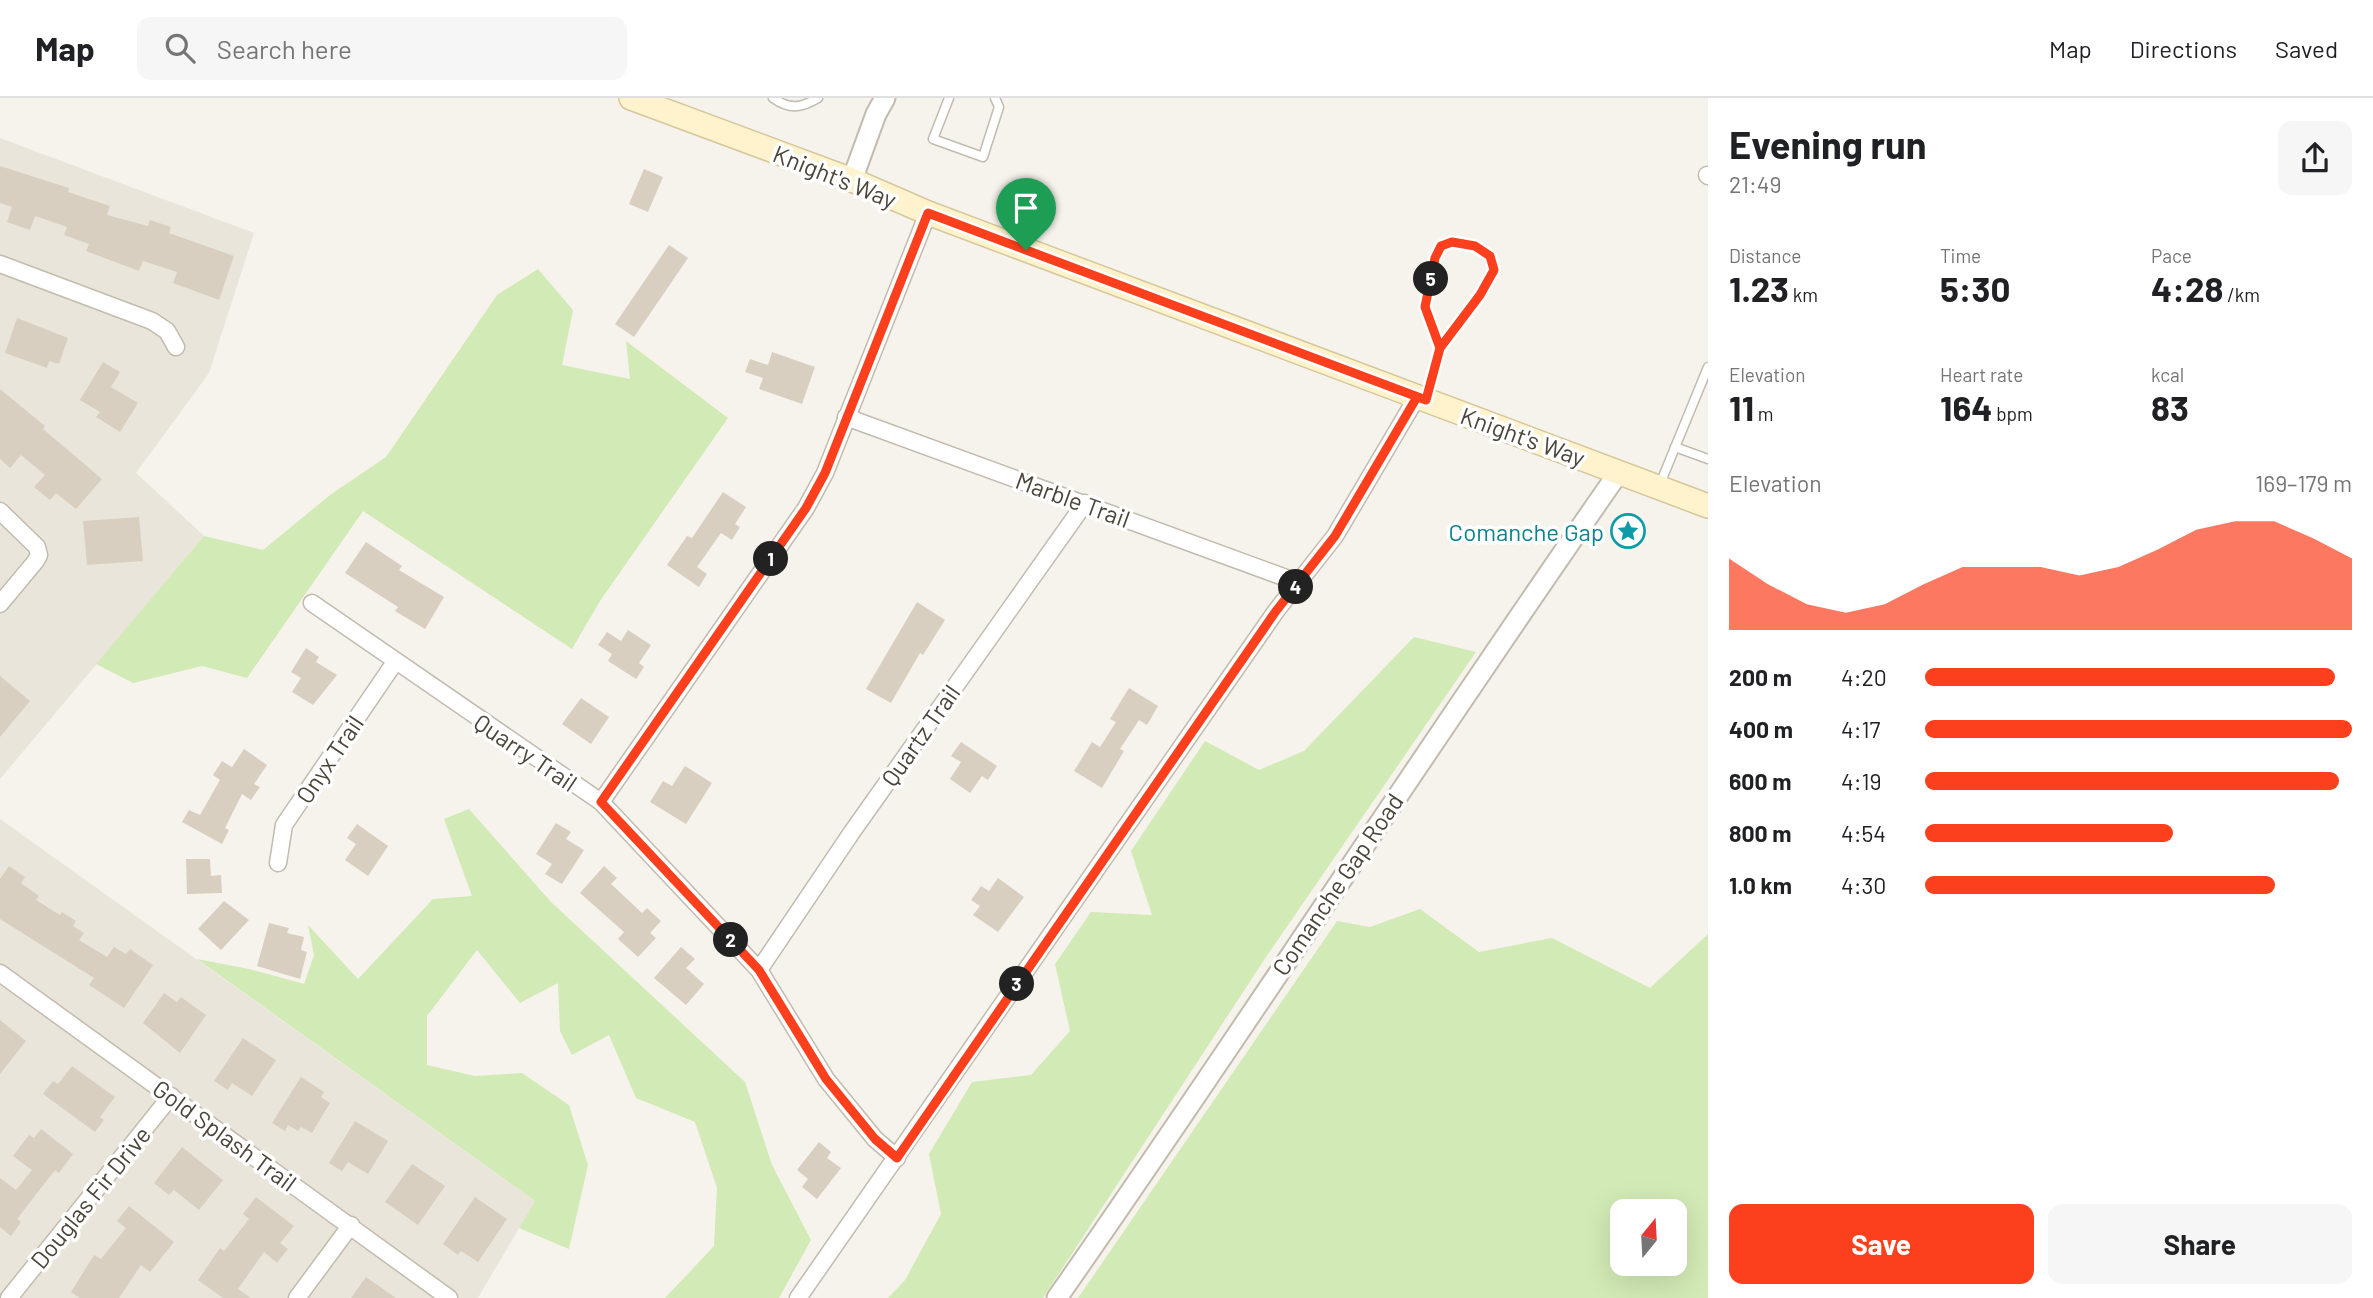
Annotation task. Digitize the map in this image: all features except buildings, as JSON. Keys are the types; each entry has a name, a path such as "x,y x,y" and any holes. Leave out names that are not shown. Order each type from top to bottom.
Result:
{"main road":[{"name":"Knight's Way","path":"631,98 852,180 928,213 1708,506"}],"street":[{"path":"852,180 876,114 885,98"},
{"path":"601,802 806,508 825,473 928,213"},
{"path":"0,264 152,321 167,331 176,347"},
{"path":"798,1298 1276,611 1335,536 1422,398"},
{"name":"Marble Trail","path":"846,417 1300,583"},
{"name":"Comanche Gap Road","path":"1057,1298 1619,471"},
{"name":"Quartz Trail","path":"759,970 852,832 1085,503"},
{"path":"0,511 37,547 38,555 0,604"},
{"name":"Quarry Trail","path":"312,603 601,802 759,970 826,1079 867,1131 897,1158"},
{"name":"Onyx Trail","path":"278,863 284,825 395,662"},
{"name":"Gold Splash Trail","path":"0,973 449,1298"},
{"name":"Douglas Fir Drive","path":"9,1298 170,1096"},
{"path":"297,1298 351,1225"}],"lane":[{"path":"773,98 784,105 798,108 818,98"},
{"path":"949,98 933,139 983,157 999,107 995,98"},
{"path":"1422,398 1440,348 1480,295 1494,270 1490,256 1475,246 1452,242 1441,246 1435,258 1425,307 1440,348"},
{"path":"1658,487 1708,367"},
{"path":"1675,447 1708,459"}],"shaded area":[{"path":"0,138 254,233 209,373 136,473 204,536 0,779"},
{"path":"0,819 535,1201 478,1298 0,1298"}],"green space":[{"path":"538,269 573,310 562,365 630,379 626,341 728,418 600,601 572,649 363,511 247,678 202,666 133,683 96,664 204,536 263,550 330,495 386,457 497,295"},
{"path":"1414,637 1476,652 1266,957 1043,1298 888,1298 905,1280 941,1214 929,1154 972,1082 1031,1075 1070,1031 1055,964 1091,912 1152,915 1131,851 1205,741 1259,770 1304,751"},
{"path":"469,809 551,902 745,1082 772,1165 811,1240 779,1298 665,1298 714,1246 717,1188 695,1122 636,1098 609,1035 572,1055 560,1031 558,983 520,1003 477,950 427,1016 427,1065 475,1076 522,1073 569,1105 588,1165 569,1249 519,1228 535,1201 197,959 304,984 314,955 308,925 358,979 433,899 472,896 444,819"},
{"path":"1420,909 1479,952 1552,938 1650,988 1708,934 1708,1298 1078,1298 1337,921 1370,927"}],"place":[{"name":"Comanche Gap","path":"1628,531"}],"route":[{"path":"1026,250 928,213 825,473 806,508 601,802 759,970 826,1079 852,1114 897,1158 1276,611 1335,536 1417,397 1426,400 1440,348 1480,295 1494,270 1490,256 1475,246 1452,242 1441,246 1435,258 1425,307 1440,348 1426,400 1026,250"}]}
